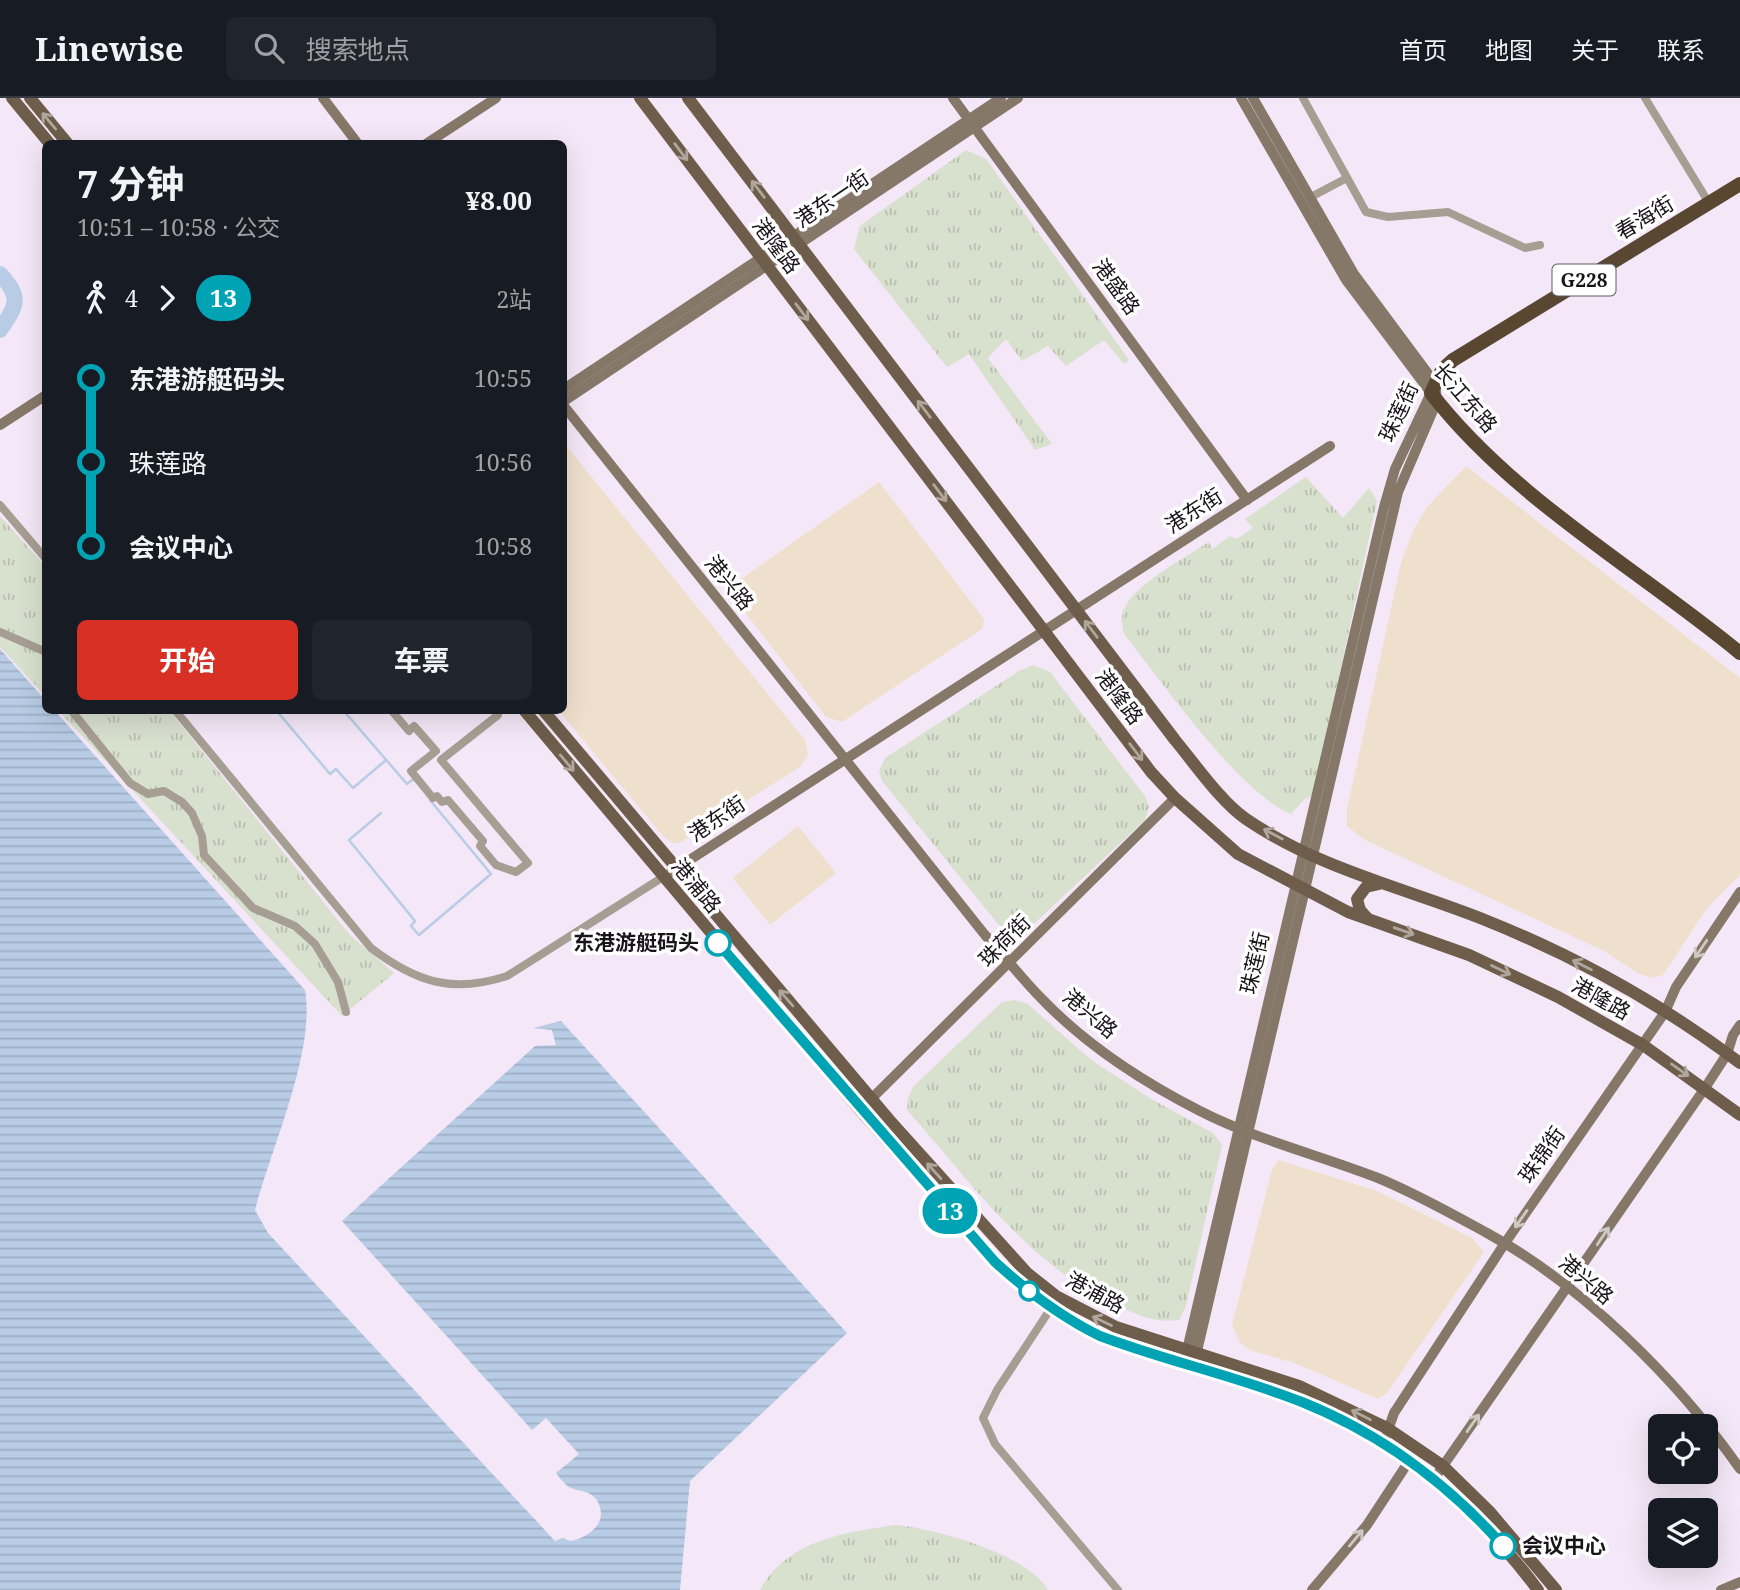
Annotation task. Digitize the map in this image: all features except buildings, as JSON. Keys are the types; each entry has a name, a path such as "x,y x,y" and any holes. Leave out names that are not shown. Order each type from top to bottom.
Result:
{"highway":[{"name":"春海街","path":"1434,392 1453,360 1740,184"},
{"name":"长江东路","path":"1434,392 1506,460 1608,542 1740,641"},
{"name":"长江东路","path":"1434,392 1472,441 1516,480 1740,653"}],"main road":[{"path":"12,98 47,140"},
{"path":"30,98 65,140"},
{"path":"323,98 355,140"},
{"path":"432,140 496,98"},
{"name":"港隆路","path":"640,98 1044,631 1175,799 1238,854 1348,912 1444,945 1513,975 1599,1018 1643,1045 1740,1115"},
{"name":"港隆路","path":"688,98 1175,740 1245,818 1308,852 1379,884 1486,920 1602,975 1665,1012 1740,1063"},
{"name":"港盛路","path":"953,98 1247,500"},
{"name":"港东一街","path":"972,123 1001,98"},
{"name":"港东一街","path":"567,402 796,240 972,123 1018,98"},
{"name":"长江东路","path":"1241,98 1346,280 1434,392"},
{"name":"长江东路","path":"1253,98 1354,274 1434,392"},
{"name":"港东一街","path":"567,388 764,262"},
{"name":"珠莲街","path":"1188,1366 1194,1364 1192,1352 1308,852 1388,489 1434,392"},
{"path":"0,425 42,398"},
{"name":"港兴路","path":"567,408 844,758 1041,998 1113,1059 1200,1111 1380,1179 1505,1243 1569,1286 1668,1381 1718,1438 1740,1469"},
{"name":"港东街","path":"663,877 1330,446"},
{"name":"港浦路","path":"527,714 860,1110 995,1262 1051,1308 1100,1336 1302,1402 1384,1444 1434,1479 1487,1528 1538,1590"},
{"name":"港浦路","path":"546,714 675,870 872,1100 1005,1251 1056,1296 1116,1327 1299,1386 1387,1428 1443,1466 1489,1511 1556,1590"},
{"name":"珠荷街","path":"860,1110 1175,799"},
{"path":"1368,918 1360,910 1357,899 1366,887 1379,884"},
{"name":"珠锦街","path":"1384,1444 1387,1428 1505,1243 1643,1045 1665,1012 1676,987 1740,892"},
{"path":"1434,1479 1705,1088 1727,1054 1733,1035 1740,1025"},
{"path":"1312,1590 1367,1525 1409,1461"},
{"path":"1721,1590 1740,1582"}],"street":[{"path":"1303,98 1345,179 1366,212 1388,217 1448,212 1525,248 1540,245"},
{"path":"1645,98 1709,203"},
{"path":"1309,198 1345,179"},
{"path":"0,505 42,554"},
{"path":"0,632 42,650"},
{"path":"74,714 130,783 148,794 164,791 182,802 198,823 204,855 253,908 295,926 315,944 338,982 346,1012"},
{"name":"港东街","path":"178,714 371,948 398,969 427,981 460,985 485,983 507,976 663,877"},
{"path":"394,714 409,731 414,726 436,751 411,771 433,798 437,796 442,802 448,800 483,841 480,846 496,865 516,872 528,863 441,760 497,714"},
{"path":"1051,1308 997,1390 983,1418 986,1431 1118,1590"}],"shaded area":[{"path":"567,447 805,740 808,755 800,767 679,843 672,843 662,835 561,714 567,714"},
{"path":"1466,466 1740,678 1740,875 1707,908 1663,975 1653,978 1639,974 1604,951 1365,840 1347,826 1347,809 1401,563 1413,531 1427,507"},
{"path":"879,482 984,619 982,629 842,722 826,717 727,589"},
{"path":"798,826 836,873 770,925 733,878"},
{"path":"1278,1160 1377,1191 1472,1238 1484,1252 1387,1393 1378,1399 1292,1362 1252,1351 1240,1343 1232,1325 1272,1170"}],"green space":[{"path":"966,150 986,159 1129,360 1124,364 1104,340 1066,366 1048,346 1022,361 1006,339 988,358 1052,444 1035,450 969,354 947,367 854,249 860,226"},
{"path":"1306,477 1343,518 1369,488 1377,501 1313,796 1305,799 1291,814 1248,784 1225,760 1124,634 1122,617 1131,598 1151,580 1209,542 1212,549 1230,536 1237,539 1253,528 1245,519"},
{"path":"0,516 42,563 42,693 0,647"},
{"path":"1033,665 1050,672 1145,796 1149,807 1145,820 1023,934 1010,933 998,924 882,781 879,771 885,758 1019,671"},
{"path":"62,714 172,714 349,934 394,973 342,1016"},
{"path":"1015,1000 1028,1004 1091,1060 1153,1100 1213,1133 1222,1145 1186,1306 1179,1320 1155,1320 1133,1313 1086,1289 1056,1268 1003,1220 907,1110 908,1098 914,1086 1002,1002"},
{"path":"896,1525 956,1538 1002,1555 1037,1577 1048,1590 760,1590 772,1573 802,1549 838,1535"}],"water":[{"path":"0,649 42,697 42,714 58,714 305,990 307,1014 298,1070 255,1210 268,1233 555,1541 563,1538 570,1541 591,1532 601,1514 593,1496 569,1487 556,1473 579,1454 546,1418 532,1430 342,1221 535,1046 556,1045 552,1030 533,1028 561,1021 847,1333 690,1481 680,1590 0,1590"}],"waterway":[{"path":"0,274 12,289 15,302 0,330"},
{"path":"279,714 330,774 336,769 353,788 386,760"},
{"path":"346,714 407,784 413,779 415,781"},
{"path":"381,813 349,840 415,921 411,926 419,935 491,874 430,800"}],"bus line":[{"name":"13","path":"718,943 860,1110 995,1262 1018,1283 1076,1325 1100,1336 1302,1402 1338,1419 1384,1444 1434,1479 1458,1499 1503,1546"}],"place":[{"name":"东港游艇码头","path":"718,943"},
{"name":"会议中心","path":"1503,1546"}]}
